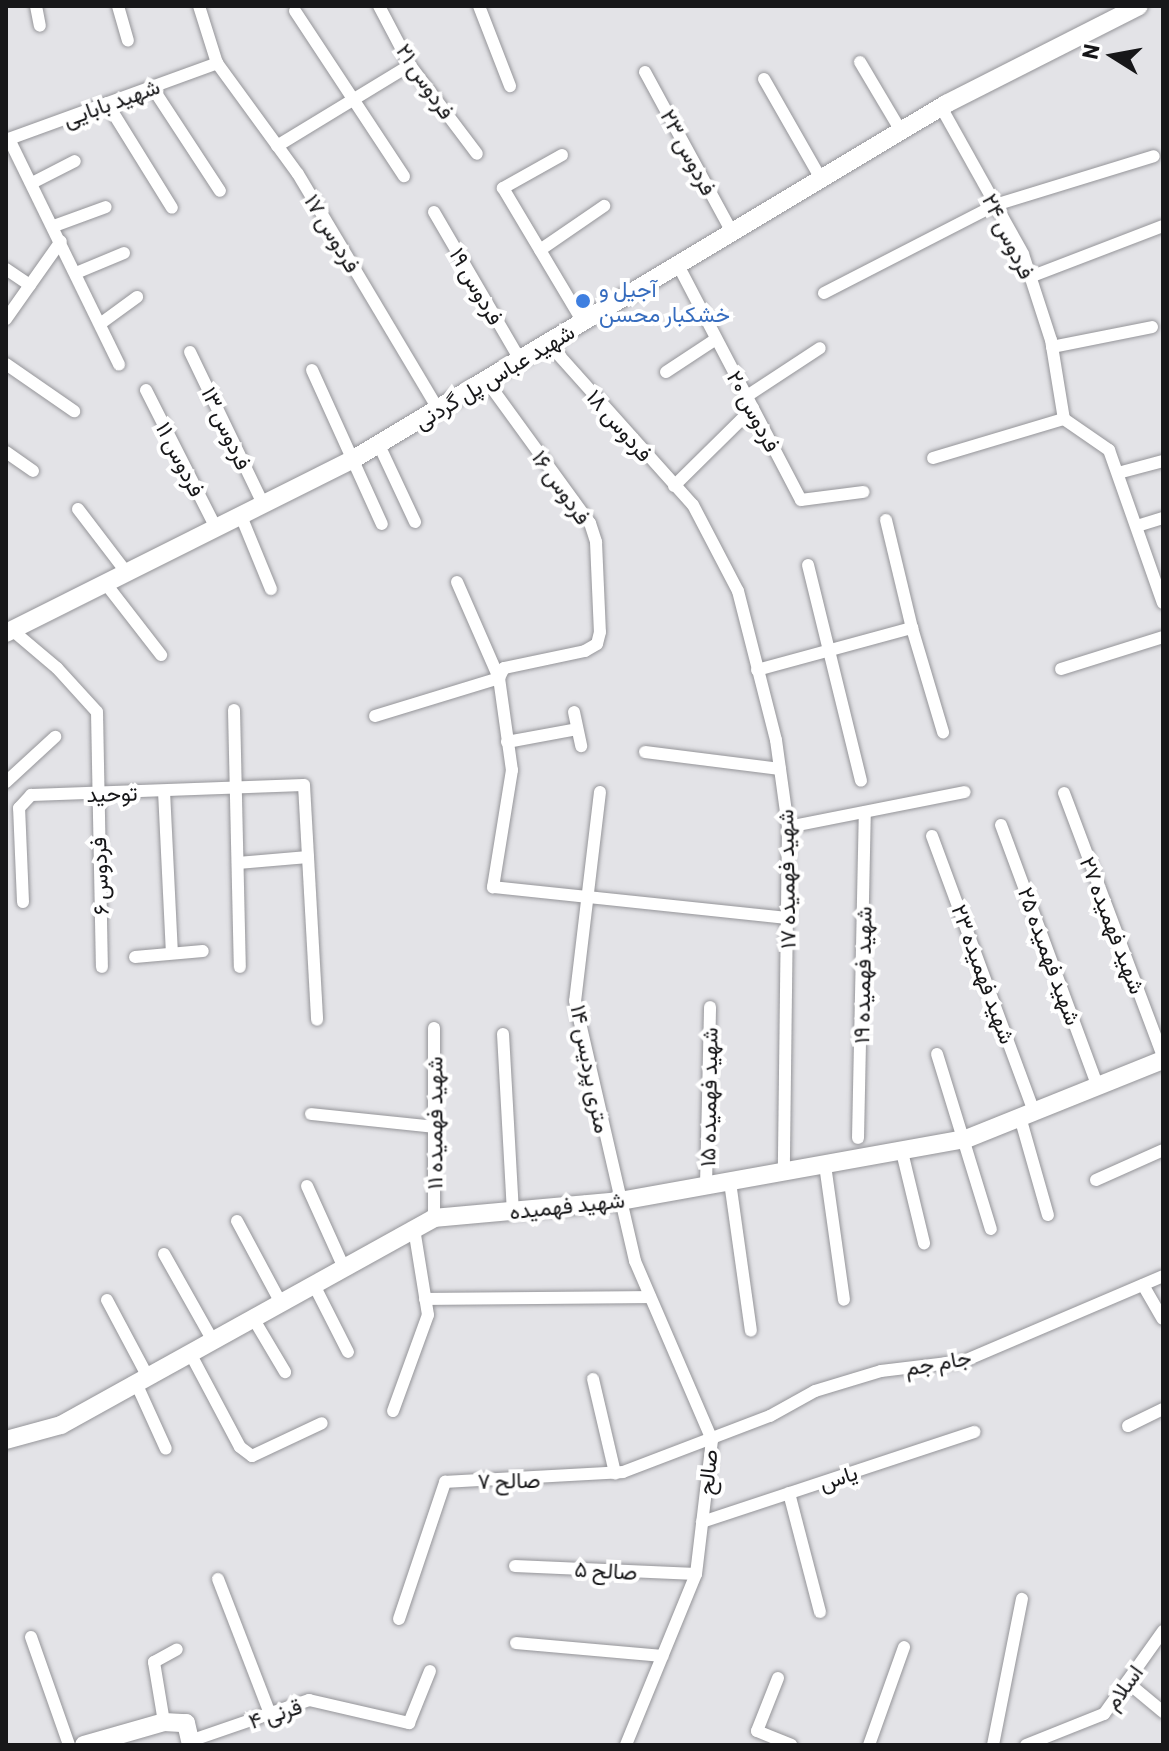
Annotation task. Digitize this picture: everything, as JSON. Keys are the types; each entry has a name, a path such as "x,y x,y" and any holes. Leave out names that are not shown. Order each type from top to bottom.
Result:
{"street":[{"path":"36,6 40,26"},
{"path":"118,6 128,41"},
{"name":"فردوس ۱۷","path":"199,6 217,63 277,146 438,409"},
{"name":"فردوس ۲۱","path":"379,6 410,65 477,154"},
{"path":"479,6 510,86"},
{"name":"شهید عباس پل گردنی","path":"9,632 352,460 941,107 1133,8"},
{"path":"295,11 404,176"},
{"path":"860,62 901,131"},
{"name":"شهید بابایی","path":"7,139 217,63"},
{"path":"277,146 410,65"},
{"name":"فردوس ۲۳","path":"645,72 732,232"},
{"path":"764,79 821,179"},
{"path":"152,87 220,191"},
{"path":"107,103 172,208"},
{"name":"فردوس ۲۴","path":"941,107 1030,277 1052,347 1064,419"},
{"path":"7,139 54,226 119,365"},
{"path":"562,155 503,188 583,322"},
{"path":"824,293 995,205 1154,156"},
{"path":"32,183 75,161"},
{"path":"540,250 604,206"},
{"path":"54,226 106,207"},
{"name":"فردوس ۱۹","path":"434,212 520,360"},
{"path":"1030,277 1163,226"},
{"path":"6,319 61,241"},
{"path":"76,273 124,253"},
{"name":"فردوس ۲۰","path":"678,265 801,500 863,492"},
{"path":"6,269 30,285"},
{"path":"100,324 137,297"},
{"path":"1052,347 1152,327"},
{"path":"666,372 716,339"},
{"name":"فردوس ۱۸","path":"548,343 693,505"},
{"path":"674,486 750,402 820,348"},
{"name":"فردوس ۱۳","path":"190,352 263,504"},
{"path":"6,364 74,411"},
{"path":"312,370 382,524"},
{"name":"فردوس ۱۶","path":"486,380 590,523 596,542 600,617 597,644 504,668 499,678"},
{"name":"فردوس ۱۱","path":"146,390 216,528"},
{"path":"933,458 1064,419 1109,450 1159,582 1163,603"},
{"path":"379,445 415,522"},
{"path":"6,452 33,471"},
{"path":"1118,473 1163,461"},
{"name":"شهید فهمیده ۱۷","path":"693,505 738,591 780,769 788,827 784,1172"},
{"path":"78,509 127,573"},
{"path":"241,516 271,589"},
{"path":"1137,526 1163,518"},
{"path":"886,520 912,628 943,732"},
{"path":"808,565 861,781"},
{"path":"457,582 499,678 512,770 493,887 788,918"},
{"path":"106,584 161,655"},
{"path":"757,670 912,628"},
{"name":"فردوس ۶","path":"9,632 57,668 97,712 96,793 102,967"},
{"path":"1061,669 1163,637"},
{"path":"375,716 499,678"},
{"path":"234,710 240,967"},
{"path":"574,712 581,746"},
{"path":"507,742 577,729"},
{"path":"6,782 55,737"},
{"path":"645,752 780,769"},
{"name":"توحید","path":"23,902 19,808 31,795 304,785 308,857"},
{"path":"164,791 172,953"},
{"name":"۱۴ متری پردیس","path":"600,792 591,897 575,1001 620,1201"},
{"path":"788,827 965,792"},
{"name":"شهید فهمیده ۲۷","path":"1064,793 1163,1058"},
{"name":"شهید فهمیده ۱۹","path":"858,1138 865,812"},
{"name":"شهید فهمیده ۲۵","path":"1001,825 1098,1087"},
{"name":"شهید فهمیده ۲۳","path":"932,836 1027,1115 1048,1215"},
{"path":"238,863 308,857 317,1020"},
{"path":"135,957 203,951"},
{"name":"شهید فهمیده ۱۵","path":"706,1186 710,1007"},
{"name":"شهید فهمیده ۱۱","path":"434,1028 434,1218"},
{"path":"503,1034 513,1211"},
{"path":"937,1054 966,1139 991,1229"},
{"name":"شهید فهمیده","path":"6,1440 61,1425 434,1218 620,1201 966,1139 1163,1058"},
{"path":"311,1114 434,1127"},
{"path":"1096,1180 1163,1150"},
{"path":"902,1152 924,1243"},
{"path":"825,1165 844,1300"},
{"path":"730,1182 751,1331"},
{"path":"307,1186 344,1268"},
{"name":"صالح","path":"620,1201 650,1297 712,1440 696,1574 626,1745"},
{"path":"237,1221 281,1303"},
{"path":"393,1411 428,1315 414,1229"},
{"path":"164,1254 213,1341"},
{"name":"جام جم","path":"712,1440 815,1391 881,1371 964,1361 1163,1276"},
{"path":"314,1285 348,1352"},
{"path":"1143,1285 1163,1319"},
{"path":"425,1299 650,1297"},
{"path":"107,1300 142,1380 166,1449"},
{"path":"253,1318 285,1372"},
{"path":"190,1353 240,1447 252,1456 322,1423"},
{"path":"593,1379 615,1473"},
{"path":"1128,1426 1163,1409"},
{"name":"یاس","path":"702,1522 974,1432"},
{"name":"صالح ۷","path":"399,1619 445,1482 615,1473 712,1440"},
{"path":"789,1493 820,1612"},
{"name":"صالح ۵","path":"515,1566 696,1574"},
{"path":"218,1579 270,1714"},
{"path":"993,1745 1022,1599"},
{"name":"اسلام","path":"1026,1745 1104,1714 1161,1636"},
{"path":"31,1637 69,1745"},
{"path":"516,1643 662,1656"},
{"path":"869,1745 904,1647"},
{"path":"164,1722 154,1662 177,1649"},
{"name":"قرنی ۴","path":"191,1743 309,1700 409,1723 430,1671"},
{"path":"778,1678 757,1731 791,1745"},
{"path":"1127,1682 1163,1712"},
{"path":"84,1745 164,1722 186,1723 191,1743"}],"place":[{"name":"آجیل و خشکبار محسن","path":"583,301"}]}
